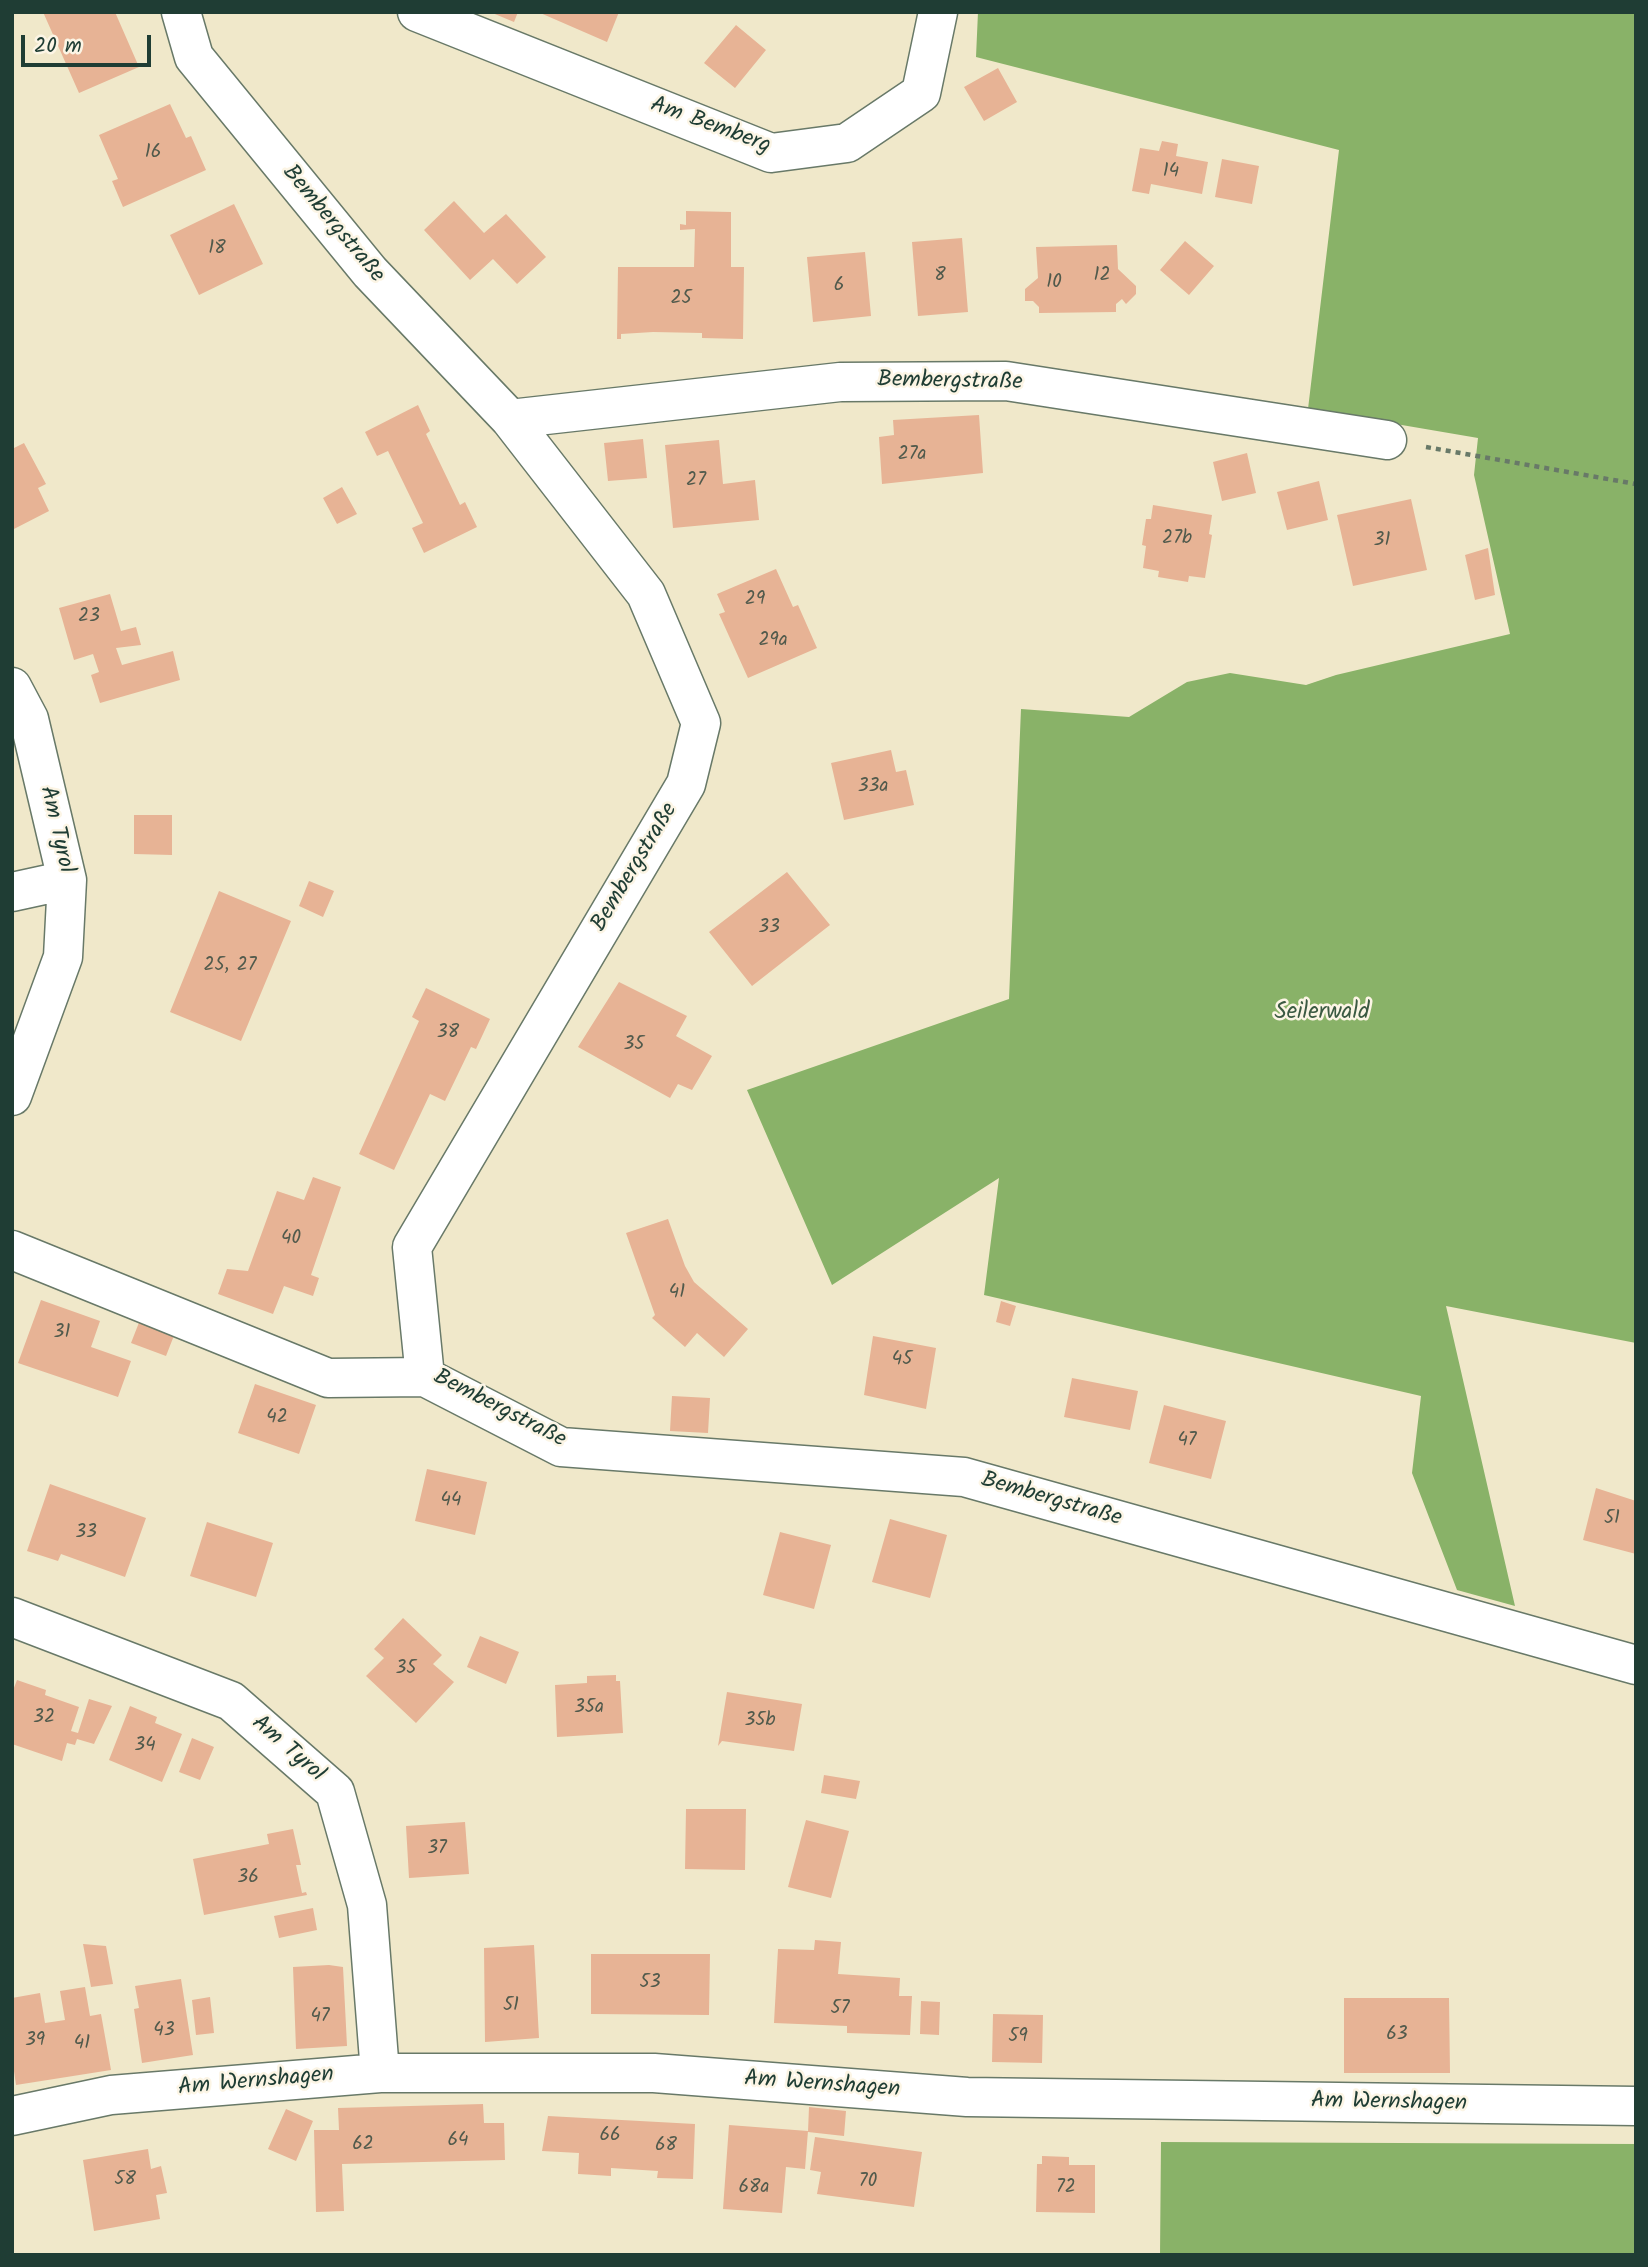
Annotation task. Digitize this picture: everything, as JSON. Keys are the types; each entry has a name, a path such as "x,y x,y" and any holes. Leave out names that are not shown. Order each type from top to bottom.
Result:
{"street":[{"name":"Bembergstraße","path":"181,12 194,57 370,272 510,419 646,594 702,723 686,784 412,1247 425,1377 561,1447 964,1477 1636,1665"},
{"name":"Am Bemberg","path":"417,12 771,153 847,143 921,93 938,12"},
{"name":"Bembergstraße","path":"510,419 840,382 1006,381 1387,440"},
{"name":"Am Tyrol","path":"12,687 29,719 67,880 63,957 12,1096"},
{"path":"12,892 67,880"},
{"path":"12,1250 328,1378 425,1377"},
{"name":"Am Tyrol","path":"12,1617 231,1701 335,1792 367,1905 380,2073"},
{"name":"Am Wernshagen","path":"12,2116 111,2095 380,2073 654,2073 967,2097 1636,2106"}],"path":[{"path":"1387,440 1636,484"}],"green space":[{"name":"Seilerwald","path":"978,12 1636,12 1636,1343 1446,1306 1515,1606 1457,1590 1412,1473 1421,1396 984,1295 999,1178 832,1285 747,1090 1009,999 1021,709 1129,717 1187,682 1230,673 1306,685 1336,675 1510,634 1474,475 1478,438 1308,409 1339,150 976,57"},
{"path":"1161,2142 1636,2144 1636,2255 1160,2255"}],"building":[{"path":"43,12 115,12 139,67 79,93"},
{"path":"490,12 518,12 514,22"},
{"path":"538,12 619,12 607,42"},
{"path":"736,25 766,50 735,88 704,63"},
{"path":"998,68 1017,102 984,121 964,87"},
{"path":"170,104 186,138 191,136 206,170 123,207 112,181 118,179 99,135"},
{"path":"1162,141 1178,144 1176,156 1208,162 1202,194 1151,184 1149,194 1132,191 1140,148 1159,151"},
{"path":"1222,159 1259,166 1252,204 1215,197"},
{"path":"454,201 484,233 506,214 546,257 517,284 493,259 470,280 424,230"},
{"path":"234,204 263,264 199,295 170,235"},
{"path":"686,211 731,212 731,267 744,267 743,339 702,338 702,333 653,332 621,334 621,339 617,339 618,267 694,267 695,229 680,230 680,224 686,225"},
{"path":"962,238 968,312 918,316 912,242"},
{"path":"1185,241 1214,266 1189,295 1160,270"},
{"path":"1117,245 1118,269 1136,286 1136,294 1126,304 1122,299 1116,304 1116,312 1039,313 1039,307 1033,301 1025,301 1025,289 1038,278 1036,247"},
{"path":"865,252 871,316 813,322 807,257"},
{"path":"418,405 430,431 426,434 460,505 465,502 477,527 424,553 412,528 423,523 388,451 377,456 365,432"},
{"path":"979,415 983,473 882,484 879,437 894,435 893,420"},
{"path":"643,439 647,478 608,481 604,443"},
{"path":"719,440 723,484 755,480 759,520 673,528 665,445"},
{"path":"24,443 46,484 38,488 49,511 12,530 12,449"},
{"path":"1247,453 1256,493 1222,501 1213,462"},
{"path":"1319,481 1328,520 1287,530 1277,492"},
{"path":"342,487 357,514 337,524 323,498"},
{"path":"1411,499 1427,570 1353,586 1337,515"},
{"path":"1153,505 1212,515 1209,534 1212,535 1205,578 1189,576 1188,582 1158,577 1159,571 1143,568 1146,546 1142,545 1146,519 1151,519"},
{"path":"1488,548 1495,595 1475,600 1465,555"},
{"path":"776,569 793,607 798,605 817,648 748,678 719,614 725,612 717,594"},
{"path":"110,594 121,631 136,627 141,645 116,648 122,665 173,651 180,680 100,703 91,675 99,672 93,654 74,660 59,608"},
{"path":"891,750 896,772 906,770 914,805 844,820 831,763"},
{"path":"134,815 172,815 172,855 134,854"},
{"path":"787,872 830,925 752,986 709,932"},
{"path":"309,881 334,891 323,917 299,906"},
{"path":"219,891 291,921 241,1041 170,1012"},
{"path":"619,982 687,1016 676,1036 712,1056 692,1090 678,1084 670,1098 578,1047"},
{"path":"426,988 490,1019 476,1049 471,1047 445,1101 430,1094 394,1170 359,1154 419,1021 412,1017"},
{"path":"313,1177 341,1187 311,1275 319,1278 313,1296 284,1286 273,1314 218,1294 227,1269 248,1271 277,1191 304,1200"},
{"path":"668,1219 685,1266 694,1282 748,1329 724,1357 697,1333 685,1347 652,1318 655,1315 626,1233"},
{"path":"41,1300 100,1321 91,1347 131,1361 118,1397 18,1363"},
{"path":"1001,1301 1016,1306 1010,1326 996,1322"},
{"path":"140,1320 175,1333 166,1356 131,1343"},
{"path":"873,1336 936,1348 926,1409 864,1395"},
{"path":"1072,1378 1138,1391 1130,1430 1064,1417"},
{"path":"255,1384 316,1405 299,1454 238,1433"},
{"path":"672,1396 710,1398 708,1433 670,1431"},
{"path":"1164,1405 1226,1421 1211,1479 1149,1463"},
{"path":"427,1469 487,1482 475,1535 415,1521"},
{"path":"50,1484 146,1518 125,1577 61,1554 58,1561 27,1551"},
{"path":"1596,1488 1636,1501 1636,1554 1583,1540"},
{"path":"890,1519 947,1535 930,1598 872,1582"},
{"path":"207,1522 273,1543 256,1597 190,1576"},
{"path":"780,1532 831,1545 814,1609 763,1595"},
{"path":"403,1618 442,1655 433,1664 454,1682 416,1723 366,1676 384,1658 374,1649"},
{"path":"480,1636 519,1652 506,1684 467,1667"},
{"path":"616,1675 616,1681 620,1681 623,1733 557,1737 555,1685 587,1683 587,1676"},
{"path":"17,1680 46,1690 45,1695 79,1707 71,1731 78,1733 89,1699 112,1706 94,1744 77,1739 75,1745 67,1743 62,1761 12,1744 12,1693"},
{"path":"727,1692 802,1704 794,1751 722,1741 718,1746"},
{"path":"130,1706 157,1717 155,1723 182,1734 162,1782 109,1760"},
{"path":"192,1738 214,1747 200,1780 179,1772"},
{"path":"824,1775 860,1781 856,1799 821,1793"},
{"path":"686,1809 746,1809 745,1870 685,1869"},
{"path":"806,1820 849,1831 831,1898 788,1887"},
{"path":"465,1822 469,1874 409,1878 406,1826"},
{"path":"293,1829 301,1865 296,1865 302,1893 306,1892 307,1895 204,1915 193,1859 269,1844 267,1834"},
{"path":"313,1908 317,1930 279,1938 274,1916"},
{"path":"815,1940 841,1942 838,1974 900,1978 899,1996 912,1996 910,2035 847,2033 847,2026 774,2023 778,1949 814,1950"},
{"path":"83,1944 106,1946 113,1984 91,1987"},
{"path":"534,1945 539,2038 485,2042 484,1948"},
{"path":"591,1954 710,1954 709,2015 591,2014"},
{"path":"293,1967 343,1967 347,2046 296,2049"},
{"path":"181,1979 193,2055 142,2063 134,2009 139,2008 135,1986"},
{"path":"85,1987 90,2016 101,2014 111,2070 16,2085 12,2057 12,1998 40,1993 45,2023 65,2020 60,1991"},
{"path":"210,1997 214,2033 196,2035 192,2000"},
{"path":"1344,1998 1449,1998 1450,2073 1344,2073"},
{"path":"921,2001 940,2002 939,2035 920,2034"},
{"path":"993,2014 1043,2015 1042,2063 992,2062"},
{"path":"483,2104 484,2123 504,2123 505,2160 342,2164 344,2211 316,2212 314,2130 339,2130 338,2108"},
{"path":"809,2107 846,2111 844,2136 808,2132"},
{"path":"286,2109 313,2121 296,2161 268,2149"},
{"path":"548,2116 695,2124 693,2179 657,2178 658,2171 611,2168 611,2176 578,2174 579,2153 542,2151"},
{"path":"729,2125 808,2131 805,2169 786,2167 782,2213 723,2209"},
{"path":"815,2137 922,2152 914,2207 817,2194 821,2172 810,2170"},
{"path":"148,2149 151,2169 161,2166 167,2193 156,2195 160,2219 94,2231 83,2160"},
{"path":"1042,2156 1069,2157 1069,2165 1095,2165 1095,2213 1036,2212 1037,2164 1042,2164"}]}
